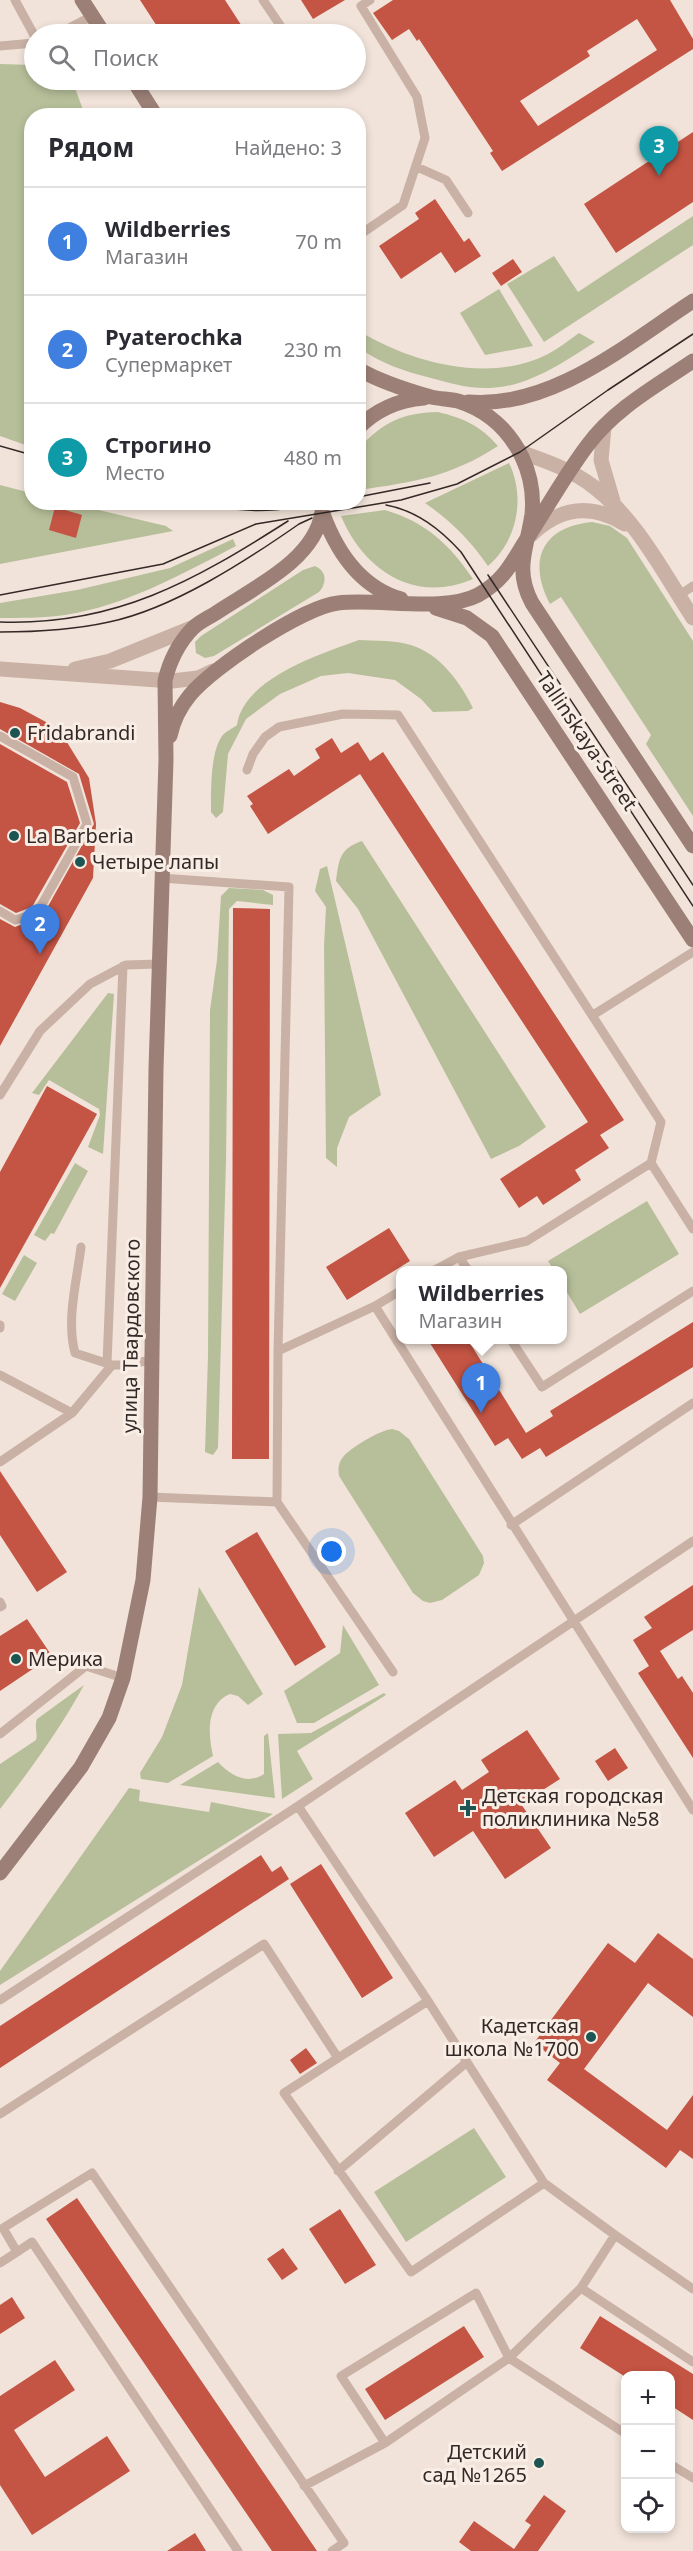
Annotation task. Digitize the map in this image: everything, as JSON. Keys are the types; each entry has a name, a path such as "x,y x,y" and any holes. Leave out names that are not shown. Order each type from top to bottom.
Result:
{"main road":[{"path":"82,0 97,24"},
{"path":"140,90 151,108"},
{"path":"458,401 504,402 534,395 561,384 693,301"},
{"path":"526,539 588,444 604,427 647,392 693,361"},
{"name":"Tallinskaya Street","path":"366,373 387,383 433,397 458,401 478,409 508,434 529,471 533,495 522,574 527,594 693,846"},
{"name":"Tallinskaya Street","path":"366,422 384,408 403,400 433,397"},
{"name":"улица Твардовского","path":"0,1873 81,1767 109,1718 123,1678 141,1593 150,1497 159,964 166,760 165,681 174,655 194,627 286,566 303,552 313,540 320,526 322,510"},
{"name":"Tallinskaya Street","path":"323,510 330,534 354,569 370,584 390,596 467,618 492,636 693,940"},
{"name":"Tallinskaya Street","path":"416,603 454,603 477,595 509,568 519,555 526,539"},
{"name":"улица Твардовского","path":"166,760 171,731 184,703 206,678 221,666 302,615 321,606 356,602 416,603"}],"street":[{"path":"604,427 601,460 614,504"},
{"path":"520,452 569,472 593,486 614,504 693,618"},
{"path":"526,539 557,516 576,510 595,511 612,516 633,529"},
{"path":"53,672 110,661 194,627"},
{"path":"0,669 165,681 192,679 221,666"}],"lane":[{"path":"15,0 28,24"},
{"path":"263,0 279,24"},
{"path":"366,231 403,206 425,138 417,97 361,6 370,0"},
{"path":"77,24 92,16"},
{"path":"0,46 24,44"},
{"path":"146,99 147,108"},
{"path":"417,167 446,180 468,213"},
{"path":"678,596 693,586"},
{"path":"247,770 253,754 265,737 279,728 343,714 398,715 661,1122 651,1163 527,1241 459,1257 442,1266"},
{"path":"0,736 73,777 87,824 37,913 15,920 0,911"},
{"path":"161,878 289,887 278,1351 277,1502 393,1672"},
{"path":"593,1015 693,952"},
{"path":"0,1095 40,1031 90,984 123,966 159,964"},
{"path":"0,1462 72,1413 109,1364 123,966"},
{"path":"651,1163 693,1229"},
{"path":"81,1247 72,1341 75,1353 109,1364 123,1365 152,1360"},
{"path":"459,1257 465,1266"},
{"path":"515,1344 542,1387 693,1291"},
{"path":"278,1351 375,1306 396,1293"},
{"path":"375,1306 396,1340"},
{"path":"399,1344 511,1525 693,1809"},
{"path":"0,1375 72,1413"},
{"path":"511,1525 693,1403"},
{"path":"150,1497 277,1502"},
{"path":"0,2000 298,1806 693,1541"},
{"path":"0,1602 2,1606 0,1607"},
{"path":"0,1734 86,1666 123,1678"},
{"path":"298,1806 428,2001 544,2183 693,2289"},
{"path":"0,2114 264,1944 338,2058"},
{"path":"428,2001 284,2093 411,2272 544,2183"},
{"path":"338,2170 467,2062"},
{"path":"17,2252 3,2228 92,2173 344,2543 332,2551"},
{"path":"0,2224 17,2252"},
{"path":"304,2486 385,2443 508,2358 581,2288 615,2235"},
{"path":"0,2263 32,2242 238,2551"},
{"path":"581,2288 693,2362"},
{"path":"385,2443 341,2376 476,2294 508,2358 621,2431"},
{"path":"675,2466 693,2478"}],"green space":[{"path":"0,64 24,65 24,90 76,90 82,108 24,108 24,445 0,436"},
{"path":"693,216 693,245 544,342 507,284 554,256 578,292"},
{"path":"499,289 533,346 485,355 460,313"},
{"path":"579,333 595,342 532,378 504,387 490,388 467,387 412,373 384,363 367,353 366,335 403,352 451,366 501,368 525,363 548,354"},
{"path":"438,412 456,417 485,433 498,446 464,465 431,477 366,489 366,441 385,425 403,417"},
{"path":"509,463 517,490 516,518 506,544 488,566 460,532 425,503"},
{"path":"0,485 24,491 24,510 99,510 166,526 173,531 0,564"},
{"path":"385,510 413,521 436,536 473,579 452,586 412,585 394,578 378,567 363,553 341,516"},
{"path":"592,522 610,526 627,538 693,641 693,816 646,744 651,735 561,597 550,604 543,588 540,560 544,548 561,531 575,525"},
{"path":"233,539 236,546 131,597 87,611 65,615 0,618 0,603 77,590 170,568"},
{"path":"315,566 324,574 323,585 319,592 214,656 205,658 196,653 195,642 201,636 303,570"},
{"path":"359,640 398,642 421,649 448,670 462,688 473,708 468,711 433,712 421,699 395,680 348,673 321,676 280,694 246,719 228,754 223,812 216,818 211,812 215,752 222,736 237,725 242,709 253,694 286,670"},
{"path":"362,841 546,1127 519,1146 491,1159 358,909 336,881 344,852"},
{"path":"327,866 381,1095 349,1117 337,1148 337,1167 326,1158 324,946 326,907 315,891 320,869"},
{"path":"229,888 263,890 273,895 273,905 237,901 229,909 226,1161 218,1448 213,1455 205,1452 208,1356 210,1010 217,960 221,896"},
{"path":"108,993 114,994 103,1154 88,1147 100,1115 99,1109 49,1080 39,1095 32,1093"},
{"path":"75,1163 88,1171 54,1234 51,1233 45,1241 34,1235"},
{"path":"647,1201 679,1254 580,1314 567,1292 567,1266 551,1266 548,1261"},
{"path":"24,1255 37,1263 15,1301 2,1294"},
{"path":"392,1429 399,1431 409,1439 483,1556 484,1563 479,1575 442,1600 430,1603 423,1601 413,1593 339,1476 339,1464 347,1453 373,1436"},
{"path":"199,1587 263,1694 248,1705 238,1696 230,1694 217,1705 213,1712 210,1729 213,1756 168,1783 141,1779 140,1773 162,1737 182,1685"},
{"path":"343,1625 379,1685 314,1723 297,1723 284,1691 340,1653"},
{"path":"84,1685 45,1748 0,1809 0,1764 36,1740 37,1719"},
{"path":"384,1693 386,1695 297,1751 313,1779 282,1799 278,1734 311,1733"},
{"path":"268,1733 275,1798 180,1785 218,1762 234,1775 245,1779 264,1774 264,1736"},
{"path":"129,1788 140,1790 139,1801 209,1812 211,1802 273,1814 0,1985 0,1971"},
{"path":"474,2128 506,2177 406,2242 374,2192"}],"building":[{"path":"140,0 225,0 241,24 156,24"},
{"path":"301,0 345,0 313,19"},
{"path":"393,0 670,0 693,39 693,49 502,171 490,153 493,151 419,39 417,41 409,29 392,40 373,13","holes":["637,19 657,50 538,126 520,101 590,56 587,51"]},
{"path":"693,132 693,202 616,253 584,204"},
{"path":"435,199 464,242 469,238 481,256 455,273 441,252 401,279 379,246 419,219 415,213"},
{"path":"513,259 522,272 501,286 492,273"},
{"path":"54,510 65,510 82,515 76,538 49,530"},
{"path":"0,702 20,708 46,722 65,739 89,778 96,824 93,878 0,1046 0,919 15,927 42,917 94,824 79,774 0,729"},
{"path":"332,738 341,753 358,742 370,761 383,752 624,1120 600,1135 609,1148 575,1170 581,1180 543,1205 537,1196 519,1208 500,1179 588,1122 360,774 268,834 250,806 253,804 247,796 289,769 294,776 320,758 315,749"},
{"path":"0,744 67,782 80,823 32,907 16,913 0,904"},
{"path":"233,908 270,909 269,1459 232,1459"},
{"path":"47,1086 97,1114 0,1288 0,1172"},
{"path":"389,1228 410,1261 402,1266 396,1266 396,1270 347,1300 326,1267"},
{"path":"693,1322 693,1367 546,1457 540,1448 522,1459 508,1438 495,1446 431,1344 470,1344 526,1433 553,1416 550,1411"},
{"path":"0,1471 67,1572 37,1592 0,1535"},
{"path":"257,1532 326,1647 295,1666 225,1551"},
{"path":"693,1585 693,1630 660,1651 678,1679 682,1676 693,1693 693,1758 638,1673 649,1666 633,1640 652,1628 644,1617"},
{"path":"27,1619 52,1656 0,1691 0,1636"},
{"name":"Детская городская поликлиника №58","path":"527,1730 560,1779 521,1804 551,1848 505,1879 473,1831 434,1857 405,1813 455,1780 462,1790 489,1772 481,1760"},
{"path":"615,1748 628,1768 608,1781 595,1761"},
{"path":"261,1855 272,1872 281,1866 289,1879 0,2068 0,2026"},
{"path":"321,1864 393,1978 362,1998 290,1884"},
{"path":"658,1933 693,1959 693,2017 648,1983 584,2069 667,2130 693,2095 693,2159 680,2150 666,2168 547,2080 560,2063 534,2043 608,1943 635,1963"},
{"path":"306,2048 317,2063 300,2074 290,2060"},
{"path":"77,2198 317,2551 272,2551 46,2219"},
{"path":"340,2209 376,2265 345,2284 309,2229"},
{"path":"283,2248 298,2269 282,2280 267,2259"},
{"path":"12,2297 25,2318 0,2334 0,2305"},
{"path":"600,2316 693,2374 693,2420 675,2408 675,2371 621,2371 621,2374 580,2348"},
{"path":"464,2326 484,2357 385,2420 365,2389"},
{"path":"55,2360 75,2390 14,2430 45,2477 107,2436 130,2471 32,2535 0,2485 0,2396"},
{"path":"544,2495 566,2511 538,2551 471,2551 459,2542 474,2521 514,2549 531,2525 525,2521"},
{"path":"195,2533 206,2551 167,2551"}],"tram line":[{"path":"366,506 401,500 457,484 520,452 693,334"},
{"path":"0,446 24,453"},
{"path":"366,495 430,483"},
{"path":"386,505 418,516 445,536 461,552 693,906"},
{"path":"251,510 276,510"},
{"path":"0,595 163,564 256,524 341,510"},
{"path":"0,632 68,629 133,616 208,582 312,518"},
{"path":"0,622 42,621 80,616 117,608 152,596 220,563 288,521"},
{"path":"488,575 693,885"}],"place":[{"name":"Строгино","path":"659,176"},
{"name":"Fridabrandi","path":"15,733"},
{"name":"La Barberia","path":"14,836"},
{"name":"Четыре лапы","path":"80,862"},
{"name":"Pyaterochka","path":"40,954"},
{"name":"Wildberries","path":"481,1413"},
{"name":"Мерика","path":"16,1659"},
{"name":"Детская городская поликлиника №58","path":"468,1808"},
{"name":"Кадетская школа №1700","path":"591,2037"},
{"name":"Детский сад №1265","path":"539,2463"}]}
